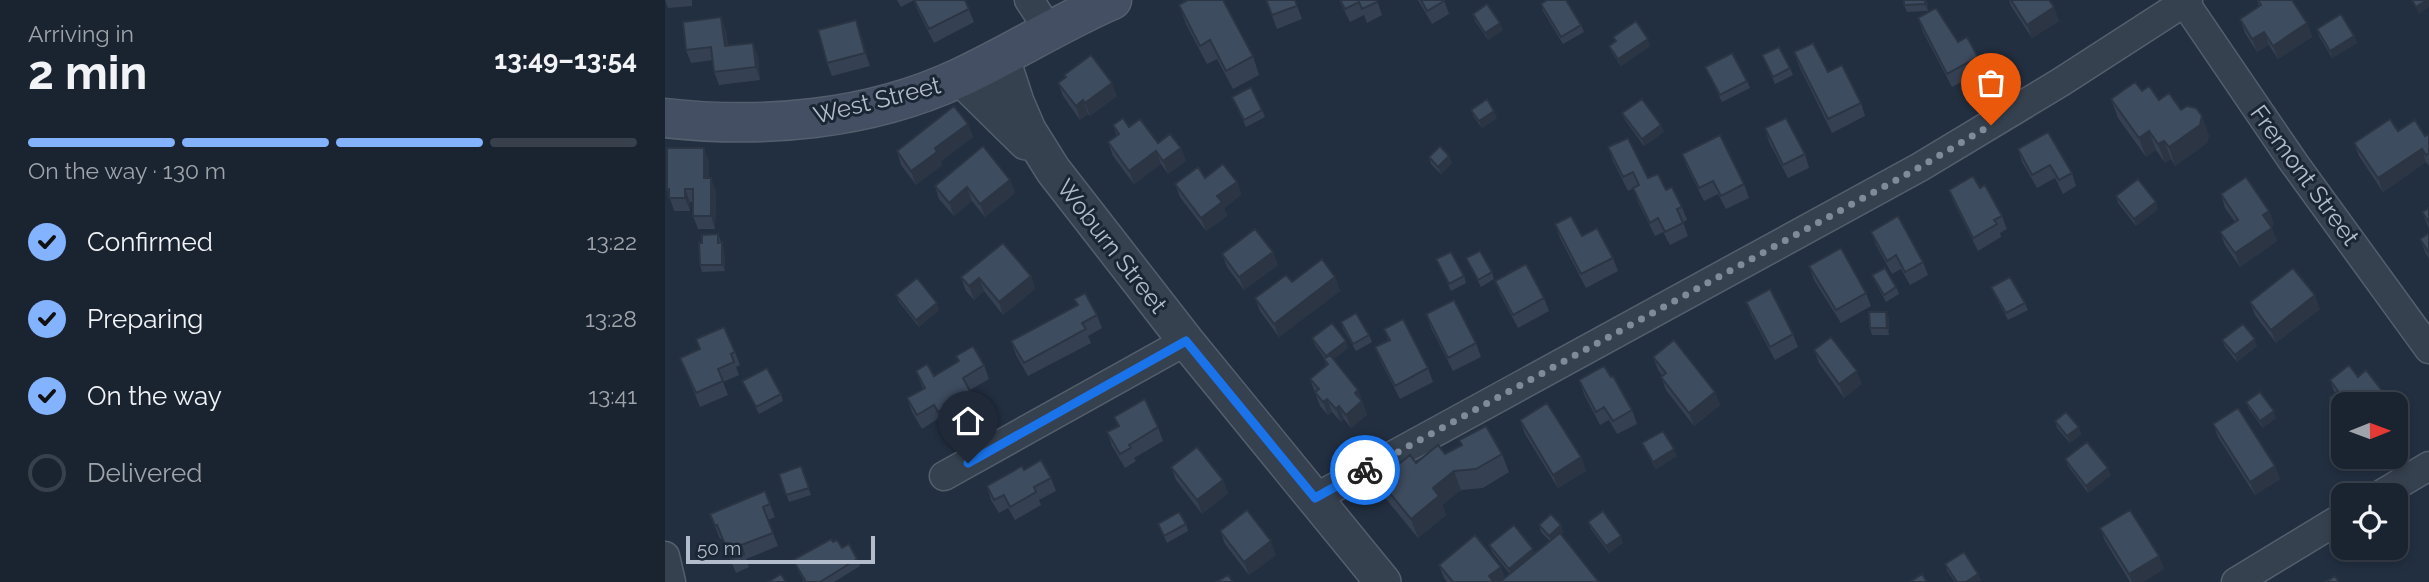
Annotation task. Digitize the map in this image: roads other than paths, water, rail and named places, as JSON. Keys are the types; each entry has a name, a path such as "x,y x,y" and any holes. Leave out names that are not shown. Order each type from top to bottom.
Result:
{"main road":[{"name":"West Street","path":"665,118 766,122 817,118 907,98 961,78 1001,56 1039,15 1112,0"}],"street":[{"name":"Fremont Street","path":"2185,1 2294,163 2429,349"},
{"path":"1315,498 1930,161 2061,82 2185,1"},
{"name":"Woburn Street","path":"1001,56 1024,121 1053,170"},
{"name":"Woburn Street","path":"961,78 1053,170 1186,341 1384,582"},
{"path":"944,476 1186,341"},
{"path":"2400,483 2429,466"},
{"path":"2236,582 2331,524"},
{"path":"665,556 671,582"}]}
